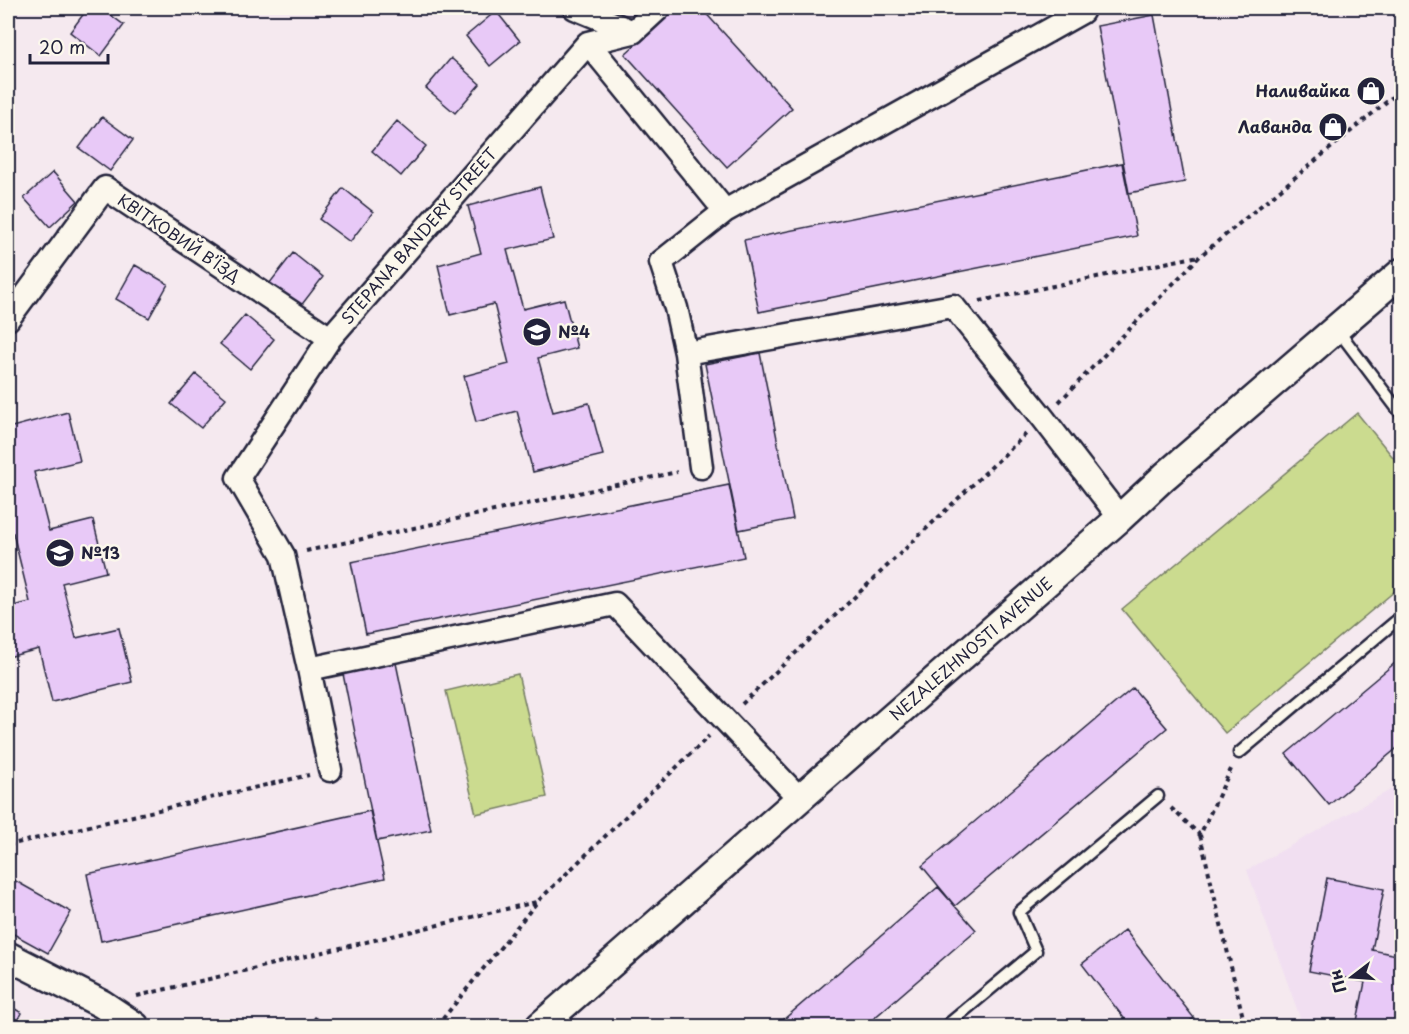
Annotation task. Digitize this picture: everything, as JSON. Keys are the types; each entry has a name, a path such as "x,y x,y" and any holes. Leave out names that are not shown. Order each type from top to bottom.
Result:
{"street":[{"path":"575,8 633,32"},
{"path":"659,8 633,32 588,43 725,211"},
{"path":"701,467 686,353 676,308 661,262 725,211 1082,12 1081,8"},
{"name":"STEPANA BANDERY STREET","path":"283,555 238,478 330,338 588,43"},
{"name":"КВІТКОВИЙ В’ЇЗД","path":"8,320 105,188 330,338"},
{"name":"NEZALEZHNOSTI AVENUE","path":"540,1026 1120,519 1165,476 1401,272"},
{"path":"686,353 953,306 1120,519"},
{"path":"283,555 330,770"},
{"path":"309,669 615,604 800,799"},
{"path":"8,956 102,1004 135,1026"}],"lane":[{"path":"1337,328 1401,415"},
{"path":"1239,753 1401,616"},
{"path":"946,1026 1035,951 1019,912 1158,796"}],"path":[{"path":"437,1026 537,902 1043,418 1200,256 1401,89"},
{"path":"953,306 1200,256"},
{"path":"283,555 701,467"},
{"path":"1200,835 1239,753"},
{"path":"8,845 330,770"},
{"path":"1158,796 1200,835 1245,1026"},
{"path":"102,1004 537,902"}],"shaded area":[{"path":"1401,784 1401,1026 1303,1026 1247,870"}],"green space":[{"path":"1357,413 1401,467 1401,586 1225,733 1122,609"},
{"path":"518,674 547,797 476,814 446,691"}],"building":[{"path":"88,8 101,8 124,25 101,56 70,32"},
{"path":"676,8 701,8 792,108 727,167 625,54"},
{"path":"496,11 520,41 490,66 466,36"},
{"path":"1154,15 1185,182 1129,193 1097,26"},
{"path":"451,58 480,84 455,113 426,88"},
{"path":"102,117 133,140 110,171 79,148"},
{"path":"397,121 426,146 401,176 372,151"},
{"path":"1122,163 1137,236 759,312 744,240"},
{"path":"53,172 78,201 50,227 24,198"},
{"name":"№4","path":"540,187 553,239 507,250 523,309 564,299 577,348 538,358 553,412 589,403 603,455 533,472 517,411 476,422 464,376 509,364 494,304 450,315 438,265 481,253 468,206"},
{"path":"343,188 373,212 350,242 319,219"},
{"path":"293,253 323,277 300,307 269,284"},
{"path":"135,265 168,284 149,318 116,299"},
{"path":"245,315 274,339 250,369 220,344"},
{"path":"760,353 793,519 739,530 705,364"},
{"path":"196,374 226,398 201,428 171,404"},
{"name":"№13","path":"68,412 80,461 34,472 49,531 93,520 106,572 62,583 76,638 119,628 132,682 52,702 39,649 8,657 8,607 30,602 13,533 8,534 8,428"},
{"path":"729,485 744,557 366,634 351,562"},
{"path":"1402,657 1402,744 1329,805 1286,754"},
{"path":"396,663 431,830 377,841 343,674"},
{"path":"1133,688 1167,728 955,906 922,866"},
{"path":"370,811 385,878 101,941 87,874"},
{"path":"1327,878 1384,889 1372,950 1402,956 1402,1026 1356,1026 1365,982 1309,971"},
{"path":"12,879 71,912 48,953 8,931 8,887"},
{"path":"938,887 976,930 865,1026 776,1026"},
{"path":"1125,930 1194,1018 1183,1026 1130,1026 1082,964"},
{"path":"8,1005 22,1013 15,1026 8,1026"},
{"path":"315,1017 329,1026 308,1026"}],"place":[{"name":"Наливайка","path":"1371,91"},
{"name":"Лаванда","path":"1333,127"},
{"name":"№4","path":"537,332"},
{"name":"№13","path":"60,553"}]}
